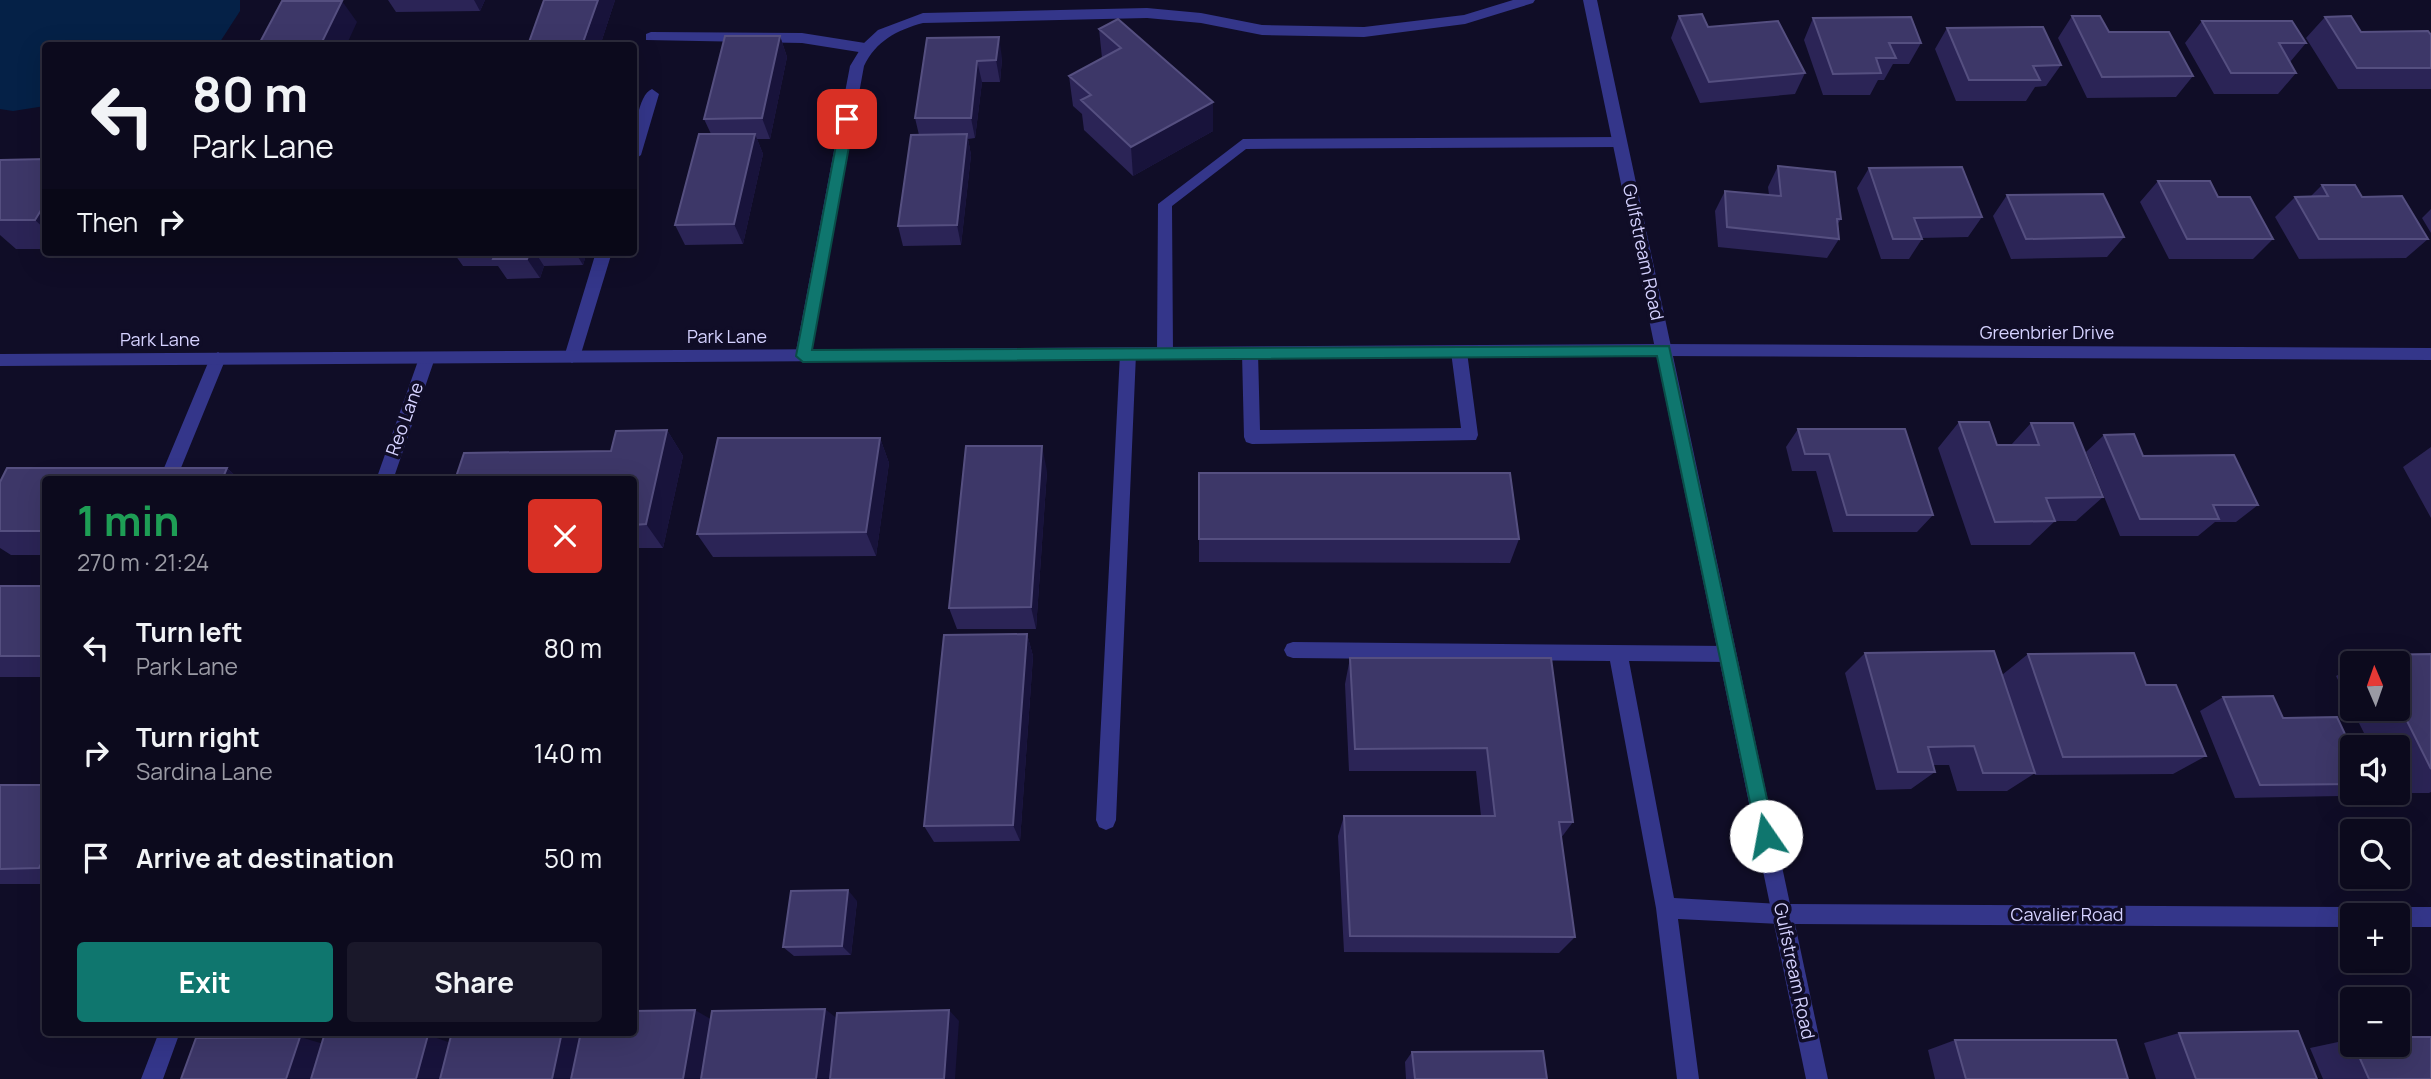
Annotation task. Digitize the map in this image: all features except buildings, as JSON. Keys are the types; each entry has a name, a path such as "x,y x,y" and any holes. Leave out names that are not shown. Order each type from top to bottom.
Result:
{"street":[{"path":"803,356 857,66 865,48 880,34 900,24 923,18 1147,13 1201,18 1262,30 1364,32 1465,19 1528,0"},
{"name":"Gulfstream Road","path":"1590,0 1817,1079"},
{"path":"651,37 802,38 865,48"},
{"path":"637,145 652,94"},
{"path":"1165,353 1165,204 1243,145 1620,142"},
{"path":"572,357 603,256"},
{"name":"Park Lane","path":"0,360 1663,350"},
{"name":"Greenbrier Drive","path":"1663,350 2431,354"},
{"path":"1250,353 1252,437 1470,435 1459,352"},
{"path":"1106,820 1128,354"},
{"path":"169,476 218,358"},
{"name":"Reo Lane","path":"385,476 427,358"},
{"path":"1293,650 1727,654"},
{"path":"1618,653 1666,908 1688,1079"},
{"name":"Cavalier Road","path":"1666,908 1782,914 2340,917"},
{"path":"2410,917 2431,917"},
{"path":"152,1079 168,1036"}],"water":[{"path":"0,0 240,0 240,11 220,42 42,42 42,106 13,111 0,109"}],"route":[{"path":"847,119 803,356 1663,350 1766,836"}]}
